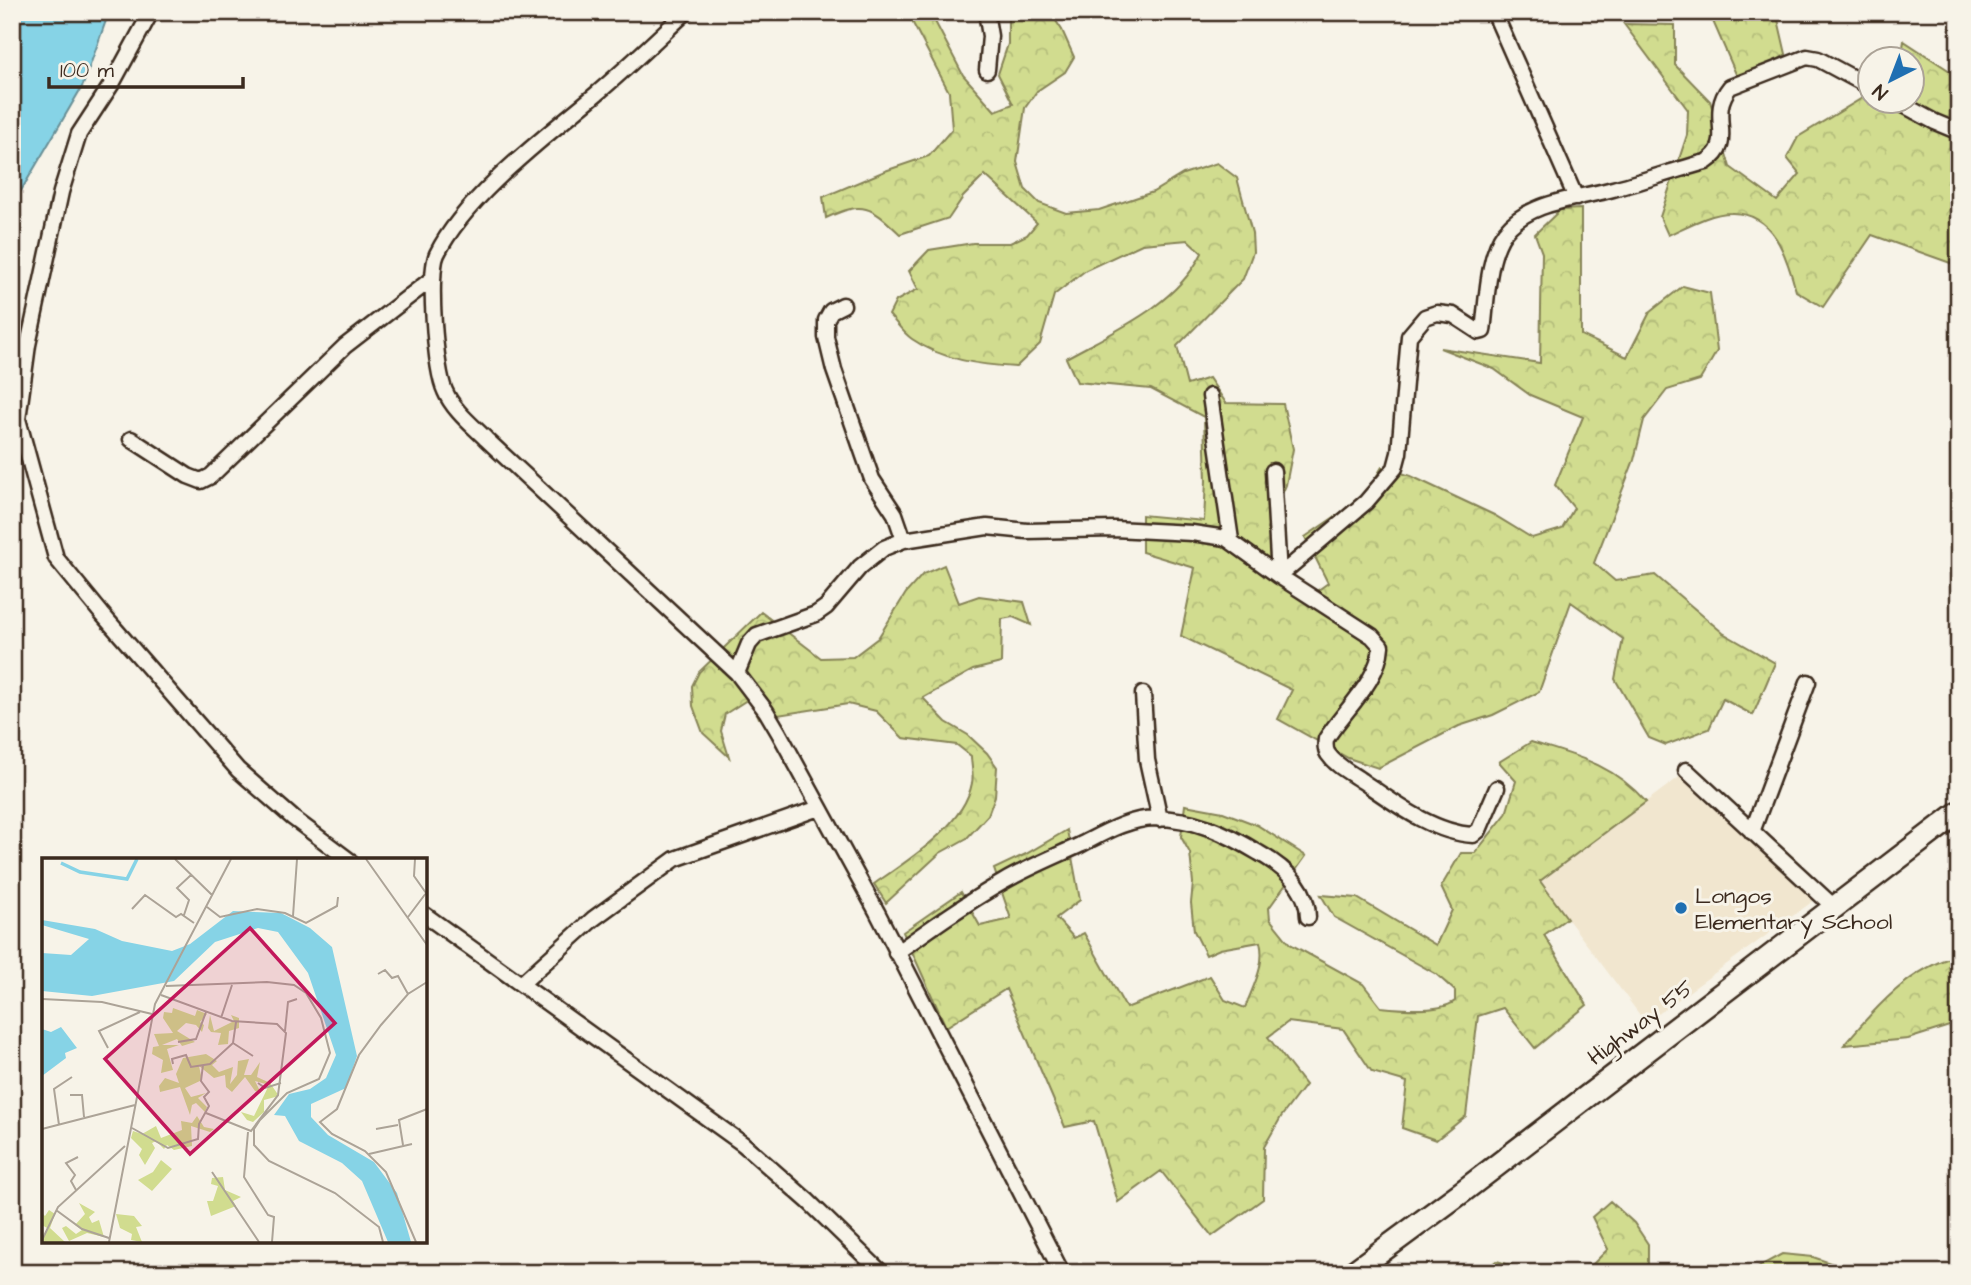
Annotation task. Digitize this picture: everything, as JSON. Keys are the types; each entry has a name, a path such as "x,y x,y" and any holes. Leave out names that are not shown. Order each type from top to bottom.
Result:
{"highway":[{"name":"Highway 55","path":"1352,1273 1959,812"}],"street":[{"path":"151,12 113,82 79,134 61,192 28,345 18,419 56,558 238,770 293,818 346,858"},
{"path":"686,12 529,150 455,224 433,266 438,368 444,390 451,402 486,439 737,673 766,711 820,808 1062,1273"},
{"path":"986,12 990,36 987,70"},
{"path":"1494,12 1576,198"},
{"path":"1279,576 1366,502 1395,468 1399,453 1407,342 1425,317 1437,313 1453,316 1482,332 1495,253 1505,232 1517,221 1542,206 1706,162 1717,155 1721,148 1720,105 1730,87 1807,57 1818,59 1856,79"},
{"path":"1924,116 1959,132"},
{"path":"131,439 188,477 201,481 211,476 345,346 433,278"},
{"path":"843,305 831,311 826,320 826,337 834,370 872,479 895,514 904,540"},
{"path":"1210,396 1231,540"},
{"path":"1273,471 1279,576"},
{"path":"737,673 749,644 757,635 816,614 826,607 869,558 904,540 987,527 1027,531 1114,529 1213,535 1231,540 1279,576 1363,630 1381,646 1372,673 1326,739 1326,751 1336,762 1402,809 1466,835 1473,835 1479,830 1497,788"},
{"path":"1752,832 1808,682"},
{"path":"1143,694 1147,760 1160,819"},
{"path":"1686,770 1835,908"},
{"path":"521,984 593,919 675,859 820,808"},
{"path":"896,953 946,917 1004,881 1111,829 1135,821 1160,819 1203,824 1233,838 1274,861 1301,890 1307,900 1308,917"},
{"path":"427,916 743,1144 808,1201 882,1273"}],"shaded area":[{"name":"Longos Elementary School","path":"1682,775 1816,899 1646,1023 1539,881"}],"green space":[{"path":"907,12 930,12 963,75 995,111 1013,104 998,74 1008,44 1008,12 1050,12 1062,30 1074,57 1065,72 1037,91 1025,108 1017,162 1025,189 1039,203 1066,213 1099,210 1153,192 1183,174 1217,163 1237,178 1252,233 1253,252 1243,279 1177,346 1187,385 1209,378 1226,403 1283,404 1293,449 1286,485 1267,529 1287,576 1314,593 1328,583 1305,537 1365,496 1382,467 1411,476 1494,515 1532,538 1562,529 1574,508 1555,485 1583,417 1530,395 1494,369 1440,348 1540,363 1542,253 1535,234 1560,210 1581,209 1581,335 1627,357 1650,312 1683,286 1710,293 1717,351 1700,380 1667,390 1644,420 1634,460 1594,563 1615,581 1655,575 1723,633 1775,663 1753,715 1723,699 1709,729 1666,745 1649,738 1615,679 1623,639 1571,602 1539,692 1493,715 1459,726 1378,768 1348,758 1278,719 1292,690 1181,636 1195,568 1142,552 1142,515 1204,521 1204,417 1151,389 1077,382 1066,358 1124,327 1160,302 1177,288 1202,253 1188,240 1142,244 1086,270 1054,295 1040,344 1016,367 1002,366 975,363 936,352 909,337 889,315 896,301 918,289 909,271 929,250 973,243 1010,243 1027,235 1037,223 985,175 963,197 949,218 900,234 867,209 850,209 826,218 823,197 929,156 952,129 949,92"},
{"path":"1777,15 1786,54 1742,88 1712,19"},
{"path":"1624,24 1675,25 1675,65 1710,101 1730,167 1777,201 1800,174 1787,158 1798,137 1856,102 1856,116 1926,116 1926,55 1959,77 1959,266 1872,235 1823,307 1796,291 1783,251 1768,228 1758,220 1731,213 1715,215 1668,235 1660,217 1687,135 1688,110"},
{"path":"944,565 959,603 979,596 1024,602 1031,625 1013,617 1002,619 1001,663 973,670 923,698 946,722 968,735 987,753 997,767 995,796 988,815 967,838 940,853 886,903 874,884 932,841 958,814 972,783 971,756 957,745 903,738 876,711 848,704 759,718 750,698 725,714 721,731 729,757 703,733 693,706 692,686 699,672 761,612 821,658 853,657 878,638 906,593 923,574"},
{"path":"1531,742 1579,757 1607,770 1646,802 1540,881 1567,918 1544,935 1587,1005 1535,1048 1503,1008 1478,1016 1466,1116 1436,1140 1402,1128 1407,1082 1372,1072 1343,1029 1288,1022 1268,1037 1305,1085 1281,1117 1264,1147 1263,1199 1212,1236 1161,1171 1118,1202 1094,1121 1065,1127 1006,989 946,1027 903,932 961,892 980,926 1011,919 994,869 1067,830 1080,900 1056,918 1074,938 1084,933 1126,1008 1210,976 1225,1000 1245,1008 1260,967 1260,942 1220,949 1206,955 1194,931 1190,853 1181,837 1185,805 1223,812 1257,825 1306,856 1269,908 1270,919 1290,944 1363,984 1381,1007 1420,1009 1448,1005 1455,1001 1455,991 1436,974 1334,917 1321,895 1357,898 1436,945 1452,910 1441,887 1461,853 1475,853 1506,814 1516,781 1499,762"},
{"path":"1959,955 1959,1023 1908,1039 1844,1045 1868,1017 1909,979 1941,961"},
{"path":"1610,1201 1634,1223 1648,1244 1648,1273 1578,1273 1586,1271 1608,1249 1592,1217"},
{"path":"1782,1254 1813,1257 1859,1273 1758,1273 1758,1267"},
{"path":"1497,1261 1536,1273 1483,1273"}],"water":[{"path":"12,12 109,12 83,85 12,206"}],"place":[{"name":"Longos Elementary School","path":"1681,908"}]}
